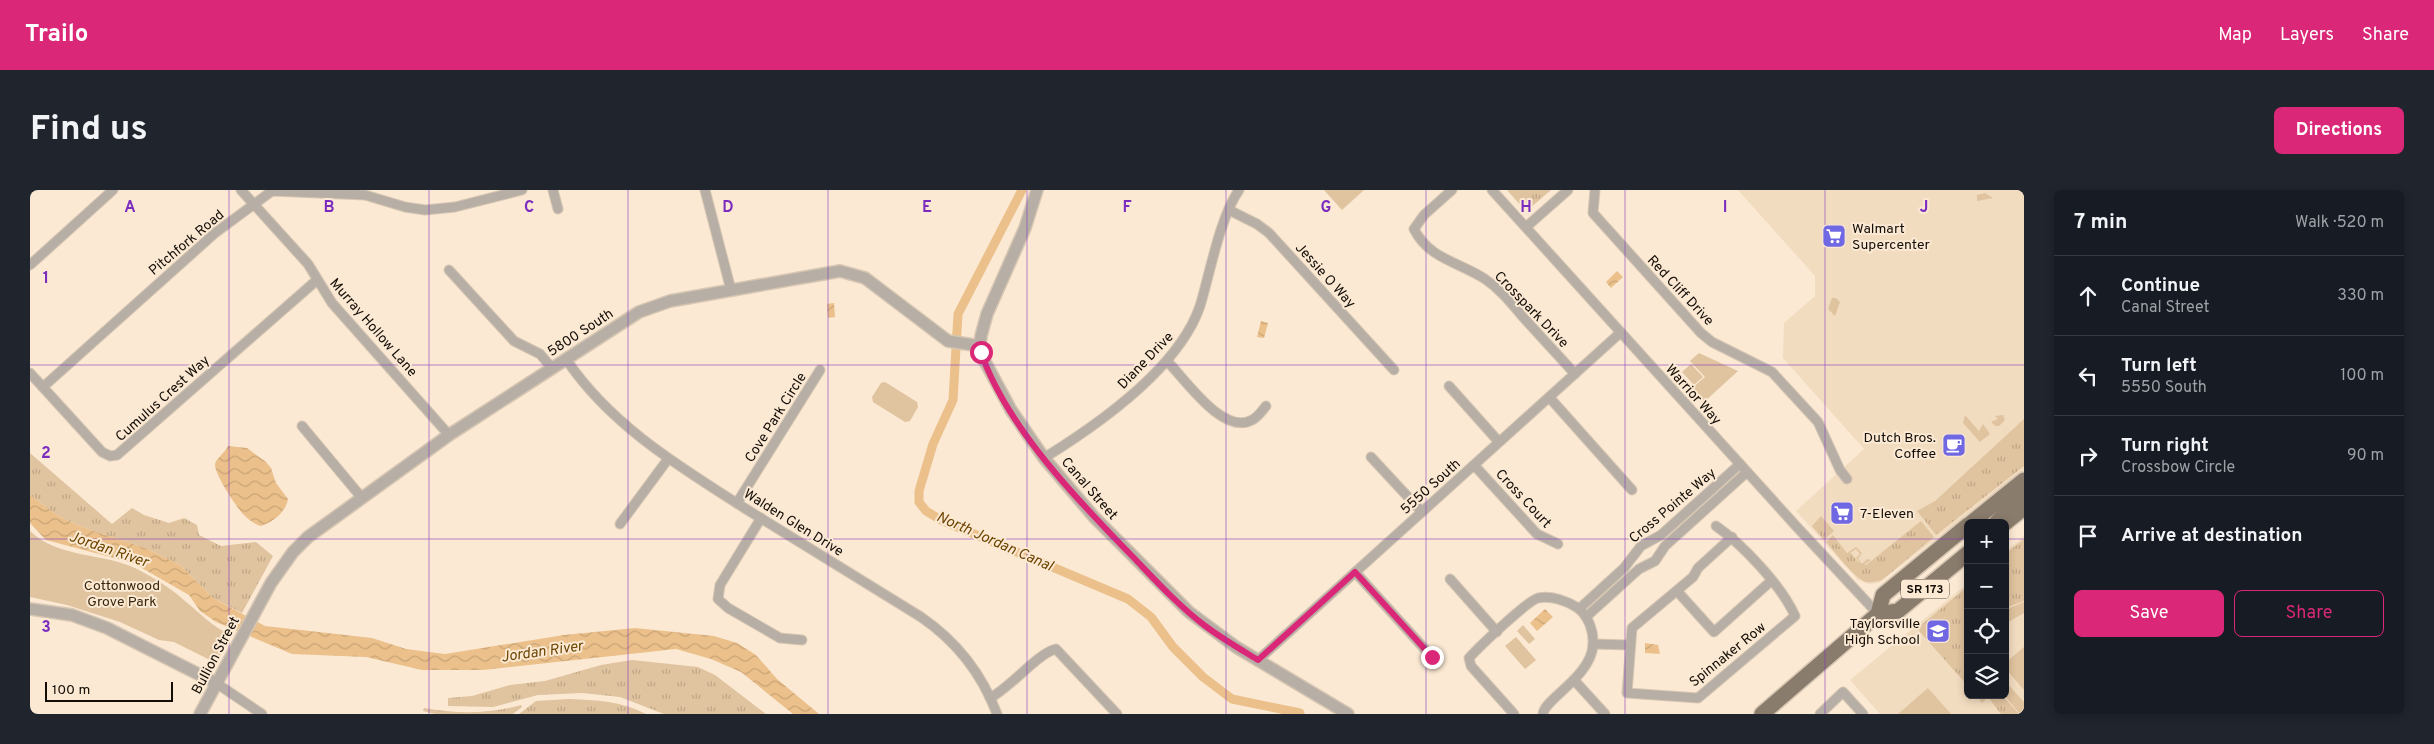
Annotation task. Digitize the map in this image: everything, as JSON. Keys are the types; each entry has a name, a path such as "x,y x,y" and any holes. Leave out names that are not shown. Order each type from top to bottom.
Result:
{"main road":[{"name":"SR 173","path":"1975,519 2024,480"},
{"path":"2000,519 2024,494"},
{"path":"2009,520 2024,508"},
{"name":"SR 173","path":"1878,614 1883,595 1964,528"},
{"name":"SR 173","path":"1762,714 1878,614 1898,611 1964,556"}],"street":[{"path":"30,264 113,190"},
{"name":"Murray Hollow Lane","path":"241,190 304,259 332,304 449,435"},
{"name":"Pitchfork Road","path":"43,388 215,233 269,193 282,191 365,195 405,208 436,210 522,190"},
{"path":"553,190 558,209"},
{"path":"705,190 731,290"},
{"path":"980,346 983,327 1025,228 1037,190"},
{"name":"Diane Drive","path":"1044,458 1098,423 1167,361 1182,343 1196,315 1229,210 1238,190"},
{"name":"Crosspark Drive","path":"1452,190 1420,219 1414,229 1416,234 1428,248 1441,258 1478,275 1496,287 1575,374"},
{"name":"Warrior Way","path":"1492,190 1620,333 1878,614"},
{"path":"1526,227 1568,190"},
{"name":"Red Cliff Drive","path":"1595,190 1593,212 1625,250 1708,340 1772,372 1818,422 1840,470 1848,479"},
{"name":"Jessie O Way","path":"1229,210 1257,224 1269,233 1394,370"},
{"path":"449,270 514,341 540,354 552,368"},
{"name":"5800 South","path":"256,609 280,568 308,537 449,435 639,312 670,301 830,272 850,272 864,278 948,342 980,346"},
{"name":"Cumulus Crest Way","path":"30,373 102,452 110,456 117,455 317,280"},
{"name":"5550 South","path":"1258,660 1620,333"},
{"name":"Canal Street","path":"980,346 992,378 1011,410 1044,458 1094,517 1168,592 1204,625 1348,714"},
{"name":"Walden Glen Drive","path":"566,359 576,374 624,424 668,459 931,624 969,662 997,714"},
{"path":"1167,361 1214,411 1229,421 1240,423 1250,421 1266,406"},
{"name":"Cove Park Circle","path":"737,503 820,370"},
{"path":"1449,386 1499,442"},
{"path":"1549,397 1632,490"},
{"path":"302,426 362,498"},
{"path":"1371,457 1422,512"},
{"path":"620,524 668,459"},
{"name":"Cross Pointe Way","path":"1582,613 1632,560 1641,546 1661,536 1740,464"},
{"name":"Cross Court","path":"1474,465 1537,534 1558,544"},
{"name":"Cross Pointe Way","path":"1582,613 1631,576 1655,561 1665,546 1747,472"},
{"path":"761,518 720,585 718,599 726,607 780,638 802,640"},
{"path":"1677,591 1714,632 1771,580 1732,537 1716,526"},
{"path":"1593,644 1629,645 1632,628 1657,605 1693,577 1698,568 1732,537"},
{"path":"1355,572 1432,657"},
{"path":"1450,579 1497,632"},
{"name":"Spinnaker Row","path":"1629,645 1627,692 1698,698 1795,616 1786,598 1771,580"},
{"path":"1514,714 1471,666 1469,660 1531,601 1538,598 1562,600 1582,613 1592,632 1593,644 1590,659 1574,680 1546,707 1543,714"},
{"path":"30,609 72,615 108,628 216,683 262,714"},
{"name":"Bullion Street","path":"200,714 256,609"},
{"path":"990,698 1006,689 1046,653 1056,649 1117,714"},
{"path":"1574,680 1604,714"},
{"path":"1820,714 1843,692 1862,714"}],"shaded area":[{"path":"1738,190 2024,190 2024,470 1879,583 1869,584 1858,580 1796,511 1864,449 1783,358 1784,323 1815,296 1815,276"},
{"name":"Taylorsville High School","path":"2024,536 2024,714 1880,714 1850,680 1964,586 1964,699 2009,699 2009,549"}],"green space":[{"path":"1324,190 1364,190 1342,210"},
{"path":"1507,190 1551,190 1529,209 1522,207"},
{"path":"1985,193 1993,198 1977,201 1977,195"},
{"path":"1832,298 1836,298 1840,302 1835,316 1828,309"},
{"path":"1699,353 1738,371 1704,402 1692,388 1705,377 1690,361"},
{"path":"1691,364 1703,377 1694,385 1682,372"},
{"path":"885,382 917,402 918,407 910,421 905,422 873,402 872,397 881,383"},
{"path":"1965,415 1979,431 1983,424 1990,434 1980,442 1963,423"},
{"path":"2003,415 2005,420 1999,426 1995,426 1991,422 1998,419 1995,416"},
{"path":"2024,419 2024,466 1936,535 1917,511 1935,501"},
{"path":"30,453 112,524 132,508 144,515 169,523 184,518 197,525 199,535 221,546 256,542 273,556 242,613 213,598 180,565 145,548 79,526 57,515 30,495"},
{"path":"1821,516 1834,531 1824,540 1812,526"},
{"path":"1921,521 1934,537 1882,580 1866,582 1861,580 1826,542 1831,537 1846,554 1851,553 1858,562 1866,565"},
{"name":"Cottonwood Grove Park","path":"30,531 41,540 67,551 124,564 156,579 212,624 231,635 216,663 174,642 159,640 120,622 67,605 30,597"},
{"path":"1833,535 1847,553 1856,547 1862,553 1858,559 1862,564 1867,559 1871,560 1862,566 1856,558 1860,554 1856,549 1847,555 1831,537"},
{"path":"2024,539 2024,601 2009,607 2009,564 2009,551"},
{"path":"1964,589 1964,682 1919,631 1920,626"},
{"path":"2024,602 2024,613 2009,622 2009,608"},
{"path":"1523,625 1535,639 1529,644 1517,631"},
{"path":"1516,637 1536,660 1525,669 1505,646"},
{"path":"2024,647 2024,690 2009,673 2009,660"},
{"path":"632,660 698,667 715,675 766,714 664,714 620,697 582,693 538,695 493,707 448,706 448,698 472,696 510,685 545,681 601,665"},
{"path":"2009,685 2024,702 2024,714 2020,714 2007,699 2009,699"},
{"path":"1928,688 1951,714 1898,714"},
{"path":"569,699 618,704 646,714 519,714 536,701"},
{"path":"1990,699 2006,699 2019,714 2001,714"},
{"path":"521,705 522,707 513,714 435,714 423,711 424,708 461,712 485,711"}],"water":[{"path":"1617,271 1623,277 1611,288 1606,282"},
{"path":"834,303 835,317 828,318 827,304"},
{"path":"1261,321 1268,323 1264,338 1257,337"},
{"path":"228,446 247,448 271,468 276,483 288,499 282,512 270,522 261,526 250,520 237,506 222,483 215,465"},
{"name":"Jordan River","path":"30,495 57,515 79,526 145,548 180,565 213,598 265,626 372,638 406,649 445,654 564,635 635,628 714,636 737,643 756,655 777,679 819,714 793,714 741,672 711,659 676,649 483,670 422,670 366,657 292,654 216,622 200,611 189,595 133,563 46,540 30,523"},
{"path":"1545,609 1553,617 1537,631 1530,623"},
{"path":"1645,643 1658,645 1660,654 1645,653"}],"waterway":[{"name":"North Jordan Canal","path":"1022,190 958,314 953,400 933,444 919,491 919,502 926,511 941,520 1128,599 1151,617 1173,647 1203,677 1232,699 1300,713"}],"place":[{"name":"Walmart Supercenter","path":"1834,236"},
{"name":"Dutch Bros. Coffee","path":"1954,445"},
{"name":"7-Eleven","path":"1842,513"},
{"name":"Taylorsville High School","path":"1938,631"}],"route":[{"path":"981,352 992,378 1021,426 1044,458 1094,517 1189,612 1236,647 1258,660 1355,572 1432,657"}]}
